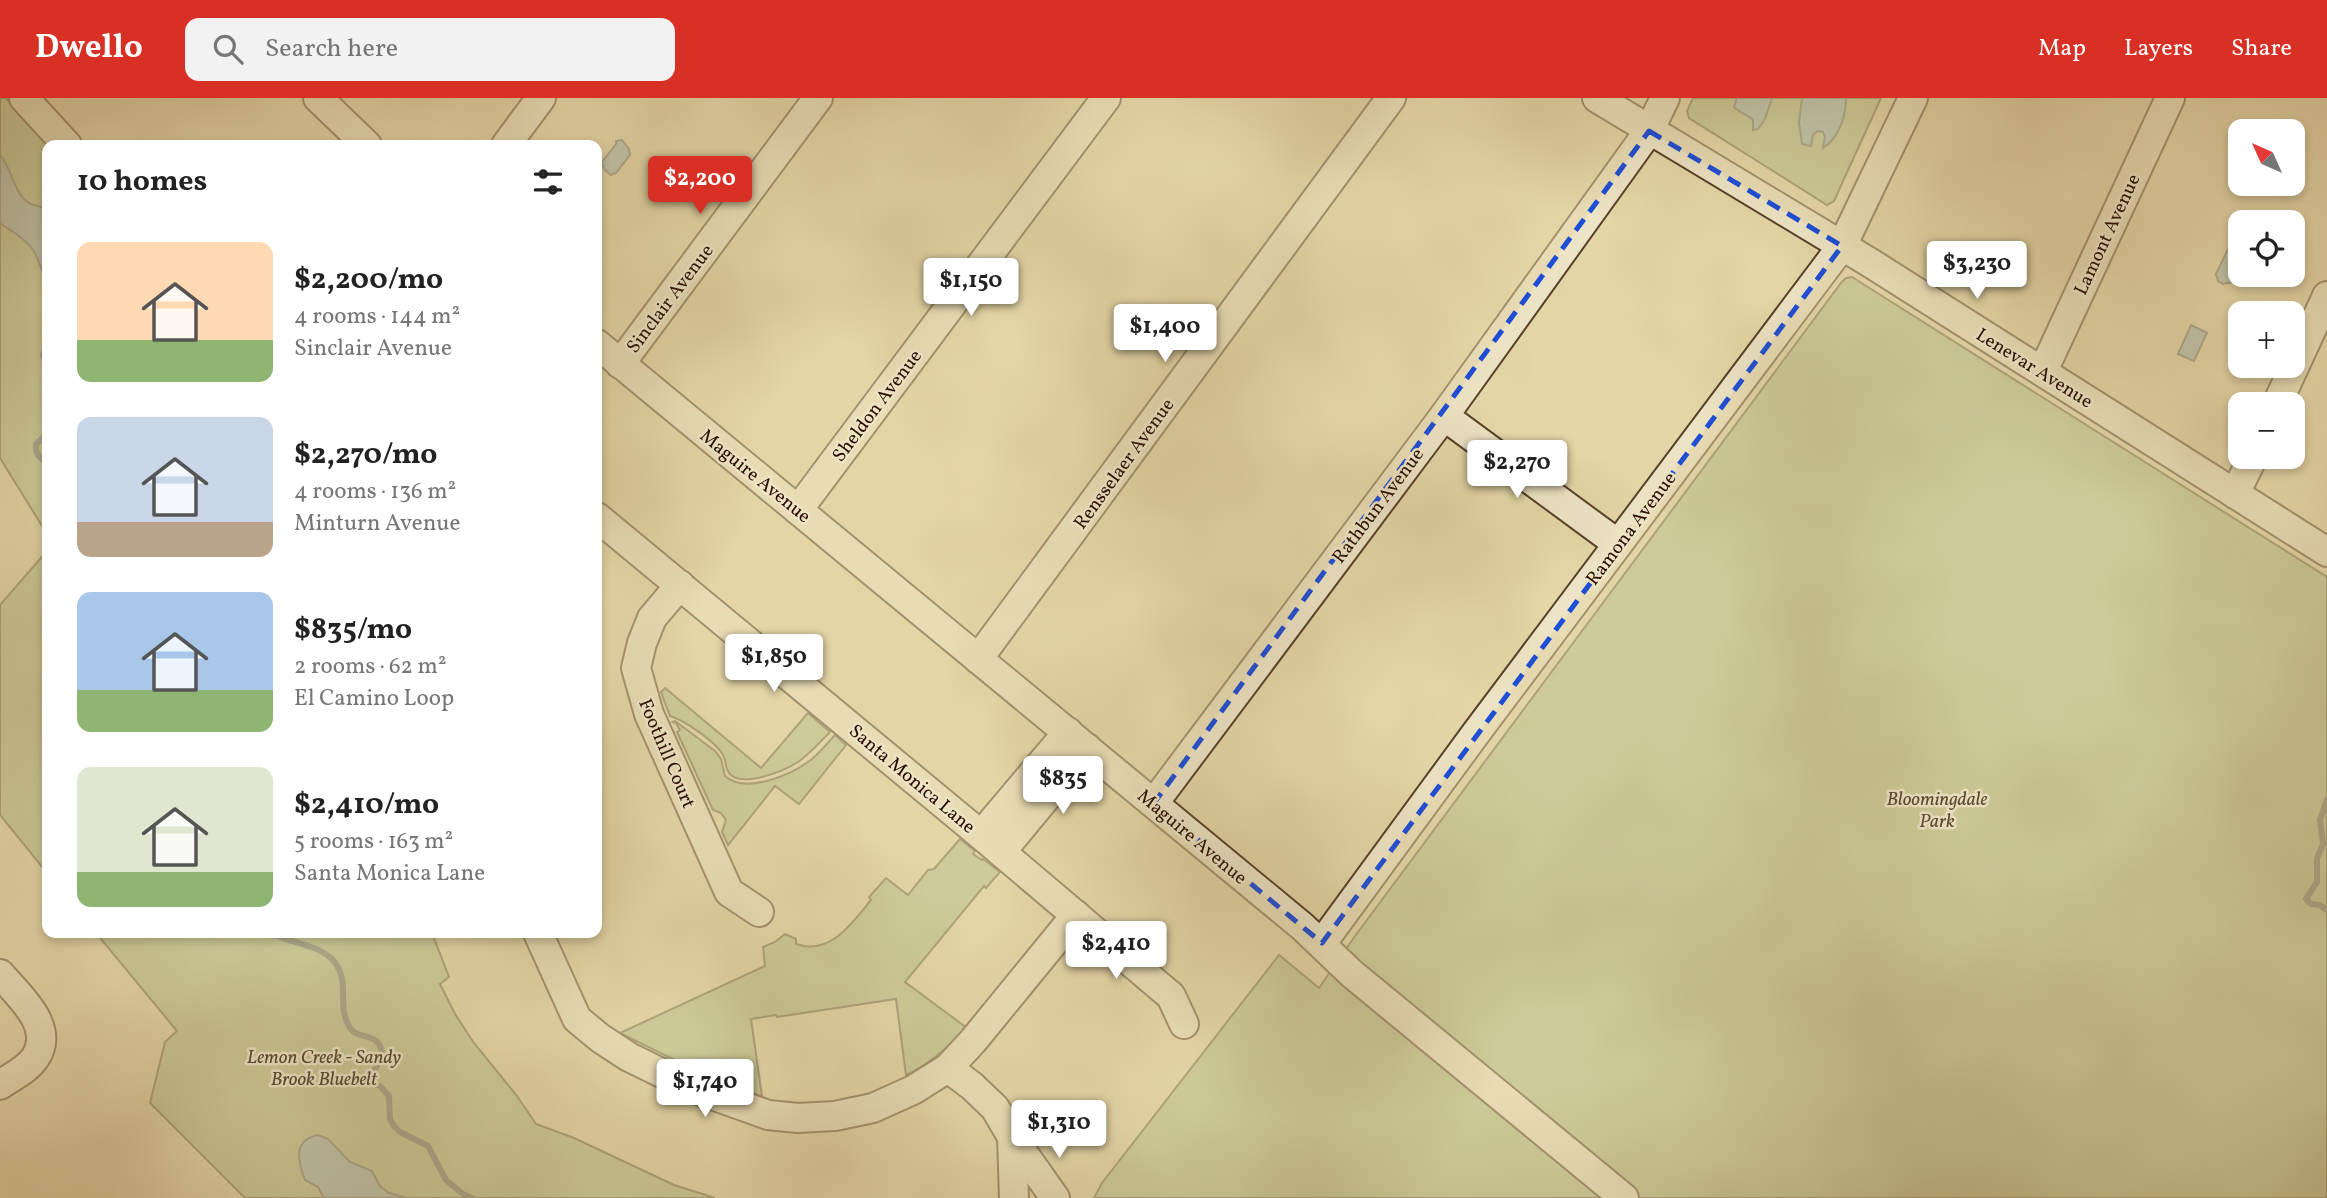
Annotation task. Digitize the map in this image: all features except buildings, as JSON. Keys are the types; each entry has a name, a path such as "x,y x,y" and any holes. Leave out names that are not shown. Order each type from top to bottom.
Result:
{"street":[{"path":"24,98 62,140"},
{"path":"318,98 362,140"},
{"path":"510,140 541,98"},
{"name":"Sinclair Avenue","path":"620,364 818,98"},
{"name":"Sheldon Avenue","path":"798,510 1106,98"},
{"name":"Rensselaer Avenue","path":"978,659 1391,98"},
{"name":"Lenevar Avenue","path":"1597,98 2043,371 2327,552"},
{"name":"Rathbun Avenue","path":"1154,803 1444,416 1649,131 1665,98"},
{"name":"Ramona Avenue","path":"1322,943 1842,246 1913,98"},
{"name":"Lamont Avenue","path":"2043,371 2170,98"},
{"path":"2283,392 2327,296"},
{"name":"Maguire Avenue","path":"602,348 1154,803 1322,943 1351,973 1624,1198"},
{"path":"1444,416 1618,544"},
{"path":"2235,494 2247,469"},
{"name":"Santa Monica Lane","path":"602,521 1171,996 1184,1024"},
{"name":"Foothill Court","path":"680,585 652,618 636,668 649,714 729,892 759,912"},
{"path":"991,844 1078,740"},
{"path":"540,938 577,1019 600,1038 629,1057 690,1087 740,1107 768,1115 797,1118 835,1116 873,1108 913,1090 948,1068 1076,915"},
{"path":"0,974 29,1008 42,1033 35,1058 0,1085"},
{"path":"948,1068 995,1108 1012,1138 1055,1198"},
{"path":"1012,1138 1014,1198"}],"highlighted area":[{"path":"1649,131 1842,246 1322,943 1154,803"}],"green space":[{"path":"0,98 6,98 45,140 42,140 42,526 0,458"},
{"path":"1693,98 1881,98 1834,201 1827,205 1689,118 1687,111"},
{"name":"Bloomingdale Park","path":"1852,277 2327,577 2327,1198 1094,1198 1102,1183 1279,955 1319,988 1841,283"},
{"path":"42,557 42,867 0,815 0,605"},
{"path":"665,688 761,768 808,713 830,732 792,766 755,779 737,778 729,773 723,755 714,744 670,716 661,692"},
{"path":"673,722 715,751 721,759 725,776 745,783 769,780 793,771 812,759 835,735 846,745 799,804 775,786 728,845 722,832 726,820 721,813 713,810 677,732 680,730"},
{"path":"960,839 975,851 973,854 1000,872 986,888 984,886 905,982 967,1028 923,1066 906,1075 896,999 751,1019 762,1096 713,1079 620,1033 765,966 763,947 785,934 796,939 796,944 808,946 830,941 856,918 871,900 869,897 886,878 908,895 928,870 934,869"},
{"name":"Lemon Creek - Sandy Brook Bluebelt","path":"100,938 434,938 449,977 440,984 455,1014 536,1124 574,1138 674,1185 715,1198 245,1198 150,1103 165,1042 177,1031"}],"water":[{"path":"1737,98 1772,98 1765,119 1758,129 1753,130 1753,120 1734,107"},
{"path":"1802,98 1846,98 1840,126 1829,144 1823,148 1823,132 1817,131 1813,135 1811,146 1802,144 1799,123"},
{"path":"622,140 630,155 616,173 611,175 604,169 602,162 616,141"},
{"path":"0,155 25,200 42,207 42,269 32,248 0,223"},
{"path":"2228,249 2228,283 2218,281 2216,274"},
{"path":"2191,325 2207,333 2194,361 2178,354"},
{"path":"318,1135 328,1139 350,1162 372,1171 380,1186 389,1193 407,1198 324,1198 318,1187 305,1180 299,1159 304,1142"}],"waterway":[{"path":"42,439 36,444 36,450 42,459"},
{"path":"2327,800 2320,820 2323,844 2317,859 2317,882 2306,899 2311,904 2320,905 2327,910"},
{"path":"283,938 319,950 337,965 342,976 344,1011 348,1024 353,1032 375,1040 381,1048 381,1057 373,1073 372,1083 380,1086 389,1096 390,1119 394,1126 400,1132 428,1146 446,1180 472,1198"}]}
